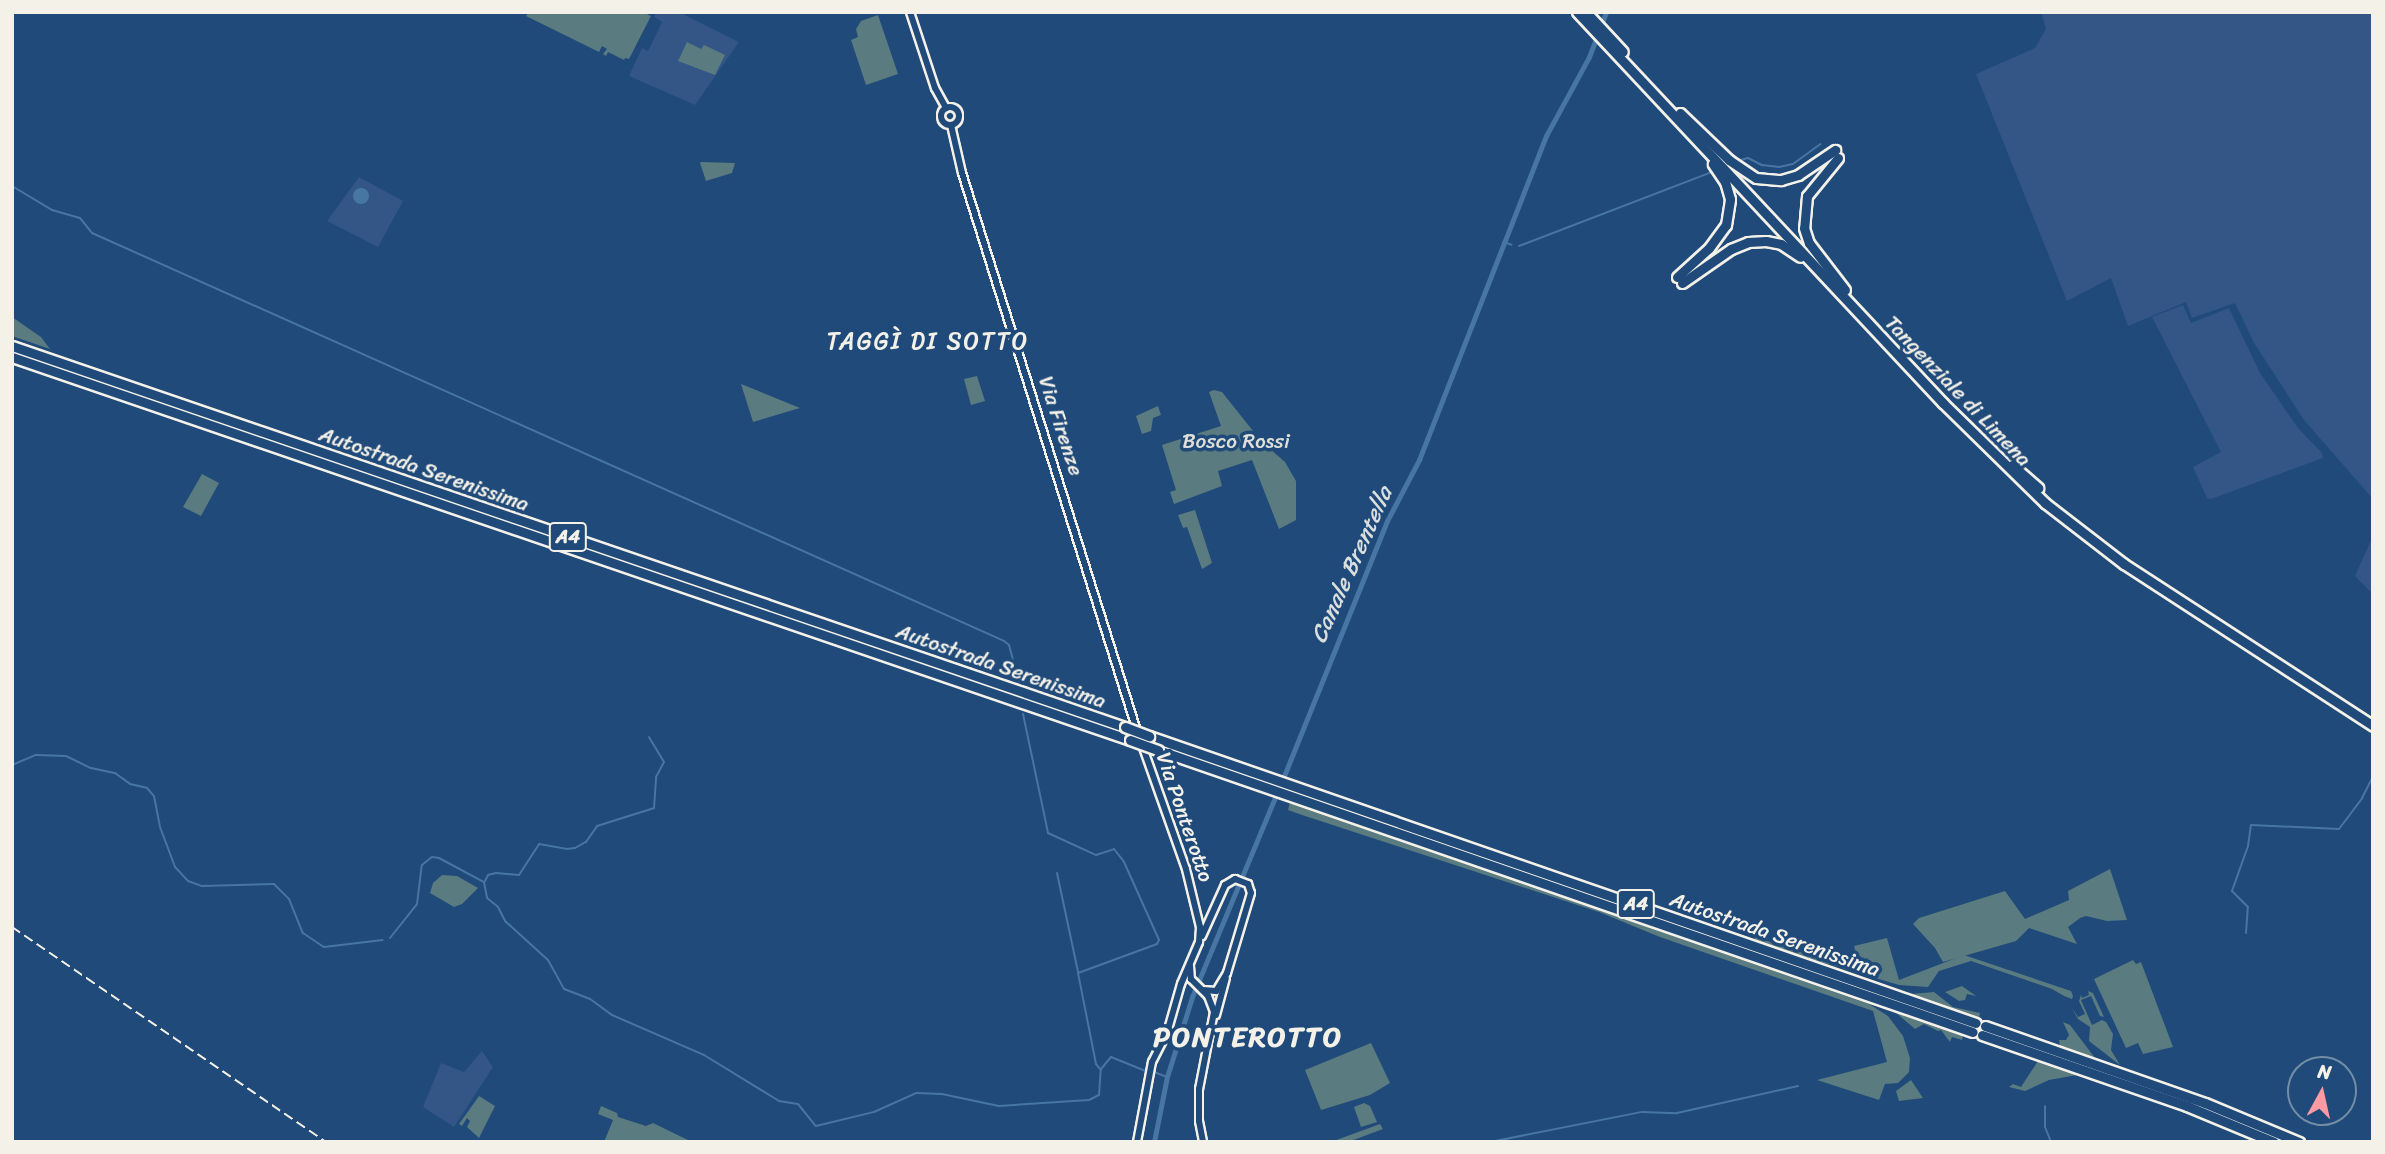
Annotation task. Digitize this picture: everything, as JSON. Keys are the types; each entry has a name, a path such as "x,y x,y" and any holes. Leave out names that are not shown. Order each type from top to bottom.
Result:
{"highway":[{"name":"Tangenziale di Limena","path":"1577,12 1622,56 2045,503 2114,557 2373,726"},
{"name":"Tangenziale di Limena","path":"1586,12 1622,56"},
{"path":"1677,115 1739,169 1766,180 1798,175 1836,154 1807,196 1804,228 1809,243 1845,290"},
{"path":"1677,115 1717,169 1730,198 1726,225 1719,237 1680,280 1731,249 1748,242 1766,241 1781,244 1797,254 1849,302"},
{"name":"Tangenziale di Limena","path":"1767,210 1849,302 1993,449"},
{"name":"Autostrada Serenissima","path":"12,346 1125,727 1158,750 1258,785 1979,1029 2205,1102 2299,1142"},
{"name":"Autostrada Serenissima","path":"12,357 1140,738 1296,786 1979,1029 2187,1106 2274,1142"},
{"name":"Tangenziale di Limena","path":"2001,458 2108,545 2373,719"}],"main road":[{"path":"910,12 935,88 946,108"},
{"path":"946,108 954,108 958,115 956,122 951,125 941,119 946,108"},
{"name":"Via Firenze","path":"951,125 959,164 1140,738"},
{"name":"Via Ponterotto","path":"1137,1142 1151,1067 1167,1033 1190,961 1199,942 1197,909 1140,738"},
{"path":"1199,942 1224,885 1237,880 1246,884 1251,893 1212,1027 1199,1089 1199,1121 1203,1142"},
{"name":"Via Ponterotto","path":"1197,909 1205,916 1214,911"},
{"path":"1190,961 1194,983 1203,990 1214,1012 1212,1027"},
{"path":"1203,990 1216,991 1227,973"},
{"path":"1179,996 1187,985 1194,983"}],"shaded area":[{"path":"657,12 679,12 739,42 695,105 629,76 642,48 648,51 662,22 654,17"},
{"path":"2041,12 2373,12 2373,499 2304,420 2254,343 2235,303 2192,318 2186,302 2128,326 2111,278 2067,301 1976,74 2035,48 2046,29"},
{"path":"359,177 403,201 378,247 327,221"},
{"path":"358,188 364,188 369,196 367,202 358,204 353,199 353,193"},
{"path":"2183,305 2191,323 2229,308 2260,373 2298,428 2322,453 2323,458 2211,499 2207,498 2193,467 2221,452 2152,317"},
{"path":"2373,536 2373,593 2372,593 2355,576"},
{"path":"482,1051 493,1067 454,1127 423,1107 441,1063 464,1072"}],"green space":[{"path":"529,12 643,12 651,16 629,59 624,60 608,52 606,56 603,54 607,49 602,46 599,52 526,16"},
{"path":"878,15 898,74 866,85 851,40 858,37 856,29 861,21"},
{"path":"687,42 701,49 704,45 725,55 715,75 678,61"},
{"path":"700,163 735,163 732,173 706,181"},
{"path":"12,317 41,337 50,349 12,336"},
{"path":"977,376 985,401 971,405 964,379"},
{"path":"741,384 800,408 753,422"},
{"name":"Bosco Rossi","path":"1209,392 1222,392 1261,441 1285,462 1296,481 1296,520 1279,529 1252,460 1218,471 1222,486 1174,504 1170,492 1176,490 1162,445 1221,426"},
{"path":"1158,406 1161,415 1153,418 1151,431 1142,434 1136,416"},
{"path":"202,474 219,483 201,516 183,507"},
{"path":"1195,510 1212,563 1202,569 1187,527 1183,528 1178,515"},
{"path":"1290,802 1869,1004 1888,1016 1903,1036 1910,1058 1909,1072 1898,1083 1885,1084 1879,1100 1817,1080 1887,1062 1873,1011 1660,937 1599,912 1288,810"},
{"path":"2110,869 2127,920 2107,921 2086,916 2080,918 2068,927 2077,944 2029,928 2016,941 1943,962 1935,948 1913,924 1919,918 2005,891 2025,919 2069,900 2068,891"},
{"path":"442,875 457,876 478,888 462,904 454,907 430,893 433,883"},
{"path":"1755,937 1861,971 1854,946 1887,938 1899,980 1964,955 2071,991 2073,996 2072,999 2052,989 1971,961 1939,971 1928,987 1899,985 1791,953 1754,940"},
{"path":"2133,960 2136,964 2141,962 2173,1047 2143,1054 2138,1043 2126,1048 2094,979"},
{"path":"1962,986 1976,996 1967,994 1965,1000 1959,1001 1945,992"},
{"path":"2088,991 2093,993 2104,1017 2100,1016 2091,996 2081,1000 2092,1025 2102,1020 2106,1022 2113,1034 2111,1050 2120,1065 2089,1041 2090,1027 2078,1019 2072,1008 2078,1017 2085,1014 2079,1001 2081,995 2082,998 2089,995"},
{"path":"1934,992 1953,1007 1980,1013 1979,1018 1911,994"},
{"path":"1895,1012 1963,1035 1962,1040 1952,1037 1950,1042 1941,1030 1924,1024 1915,1029"},
{"path":"2063,1022 2070,1025 2095,1058 2060,1046 2059,1040 2066,1040 2069,1035"},
{"path":"1371,1043 1390,1083 1370,1095 1321,1110 1305,1070"},
{"path":"2038,1061 2077,1075 2049,1080 2025,1091 2009,1087 2013,1084 2021,1087"},
{"path":"1911,1080 1923,1098 1899,1101 1896,1091"},
{"path":"479,1096 495,1106 479,1138 467,1127 470,1121 467,1118 462,1126 459,1124"},
{"path":"1364,1103 1370,1106 1377,1122 1361,1127 1354,1107"},
{"path":"601,1106 617,1113 618,1117 646,1126 653,1123 690,1141 604,1142 613,1120 598,1114"},
{"path":"1380,1124 1383,1129 1348,1142 1331,1142"}],"waterway":[{"name":"Canale Brentella","path":"1600,28 1606,12"},
{"name":"Canale Brentella","path":"1282,781 1387,521 1419,460 1546,136 1589,57 1597,36"},
{"path":"1741,160 1748,158 1762,165 1779,167 1793,164 1821,144"},
{"path":"1519,246 1712,172"},
{"path":"12,186 52,210 80,218 92,233 1004,641 1009,645 1019,682"},
{"name":"Canale Brentella","path":"1503,242 1512,245"},
{"path":"1023,714 1048,833 1096,855 1114,849 1124,862 1159,940 1157,944 1078,973 1096,1064 1100,1069"},
{"path":"485,881 488,875 496,873 519,875 539,844 575,848 586,842 597,826 654,808 656,777 664,762 649,737"},
{"path":"12,765 36,755 66,756 91,768 115,773 130,784 147,788 154,796 160,827 175,867 188,881 202,886 274,884 289,899 303,933 324,947 383,940"},
{"path":"2246,933 2248,907 2232,891 2248,846 2251,825 2339,829 2362,798 2373,776"},
{"name":"Canale Brentella","path":"1154,1142 1167,1077 1192,997 1277,793"},
{"path":"390,938 417,904 422,865 432,857 439,858 484,882 487,898 498,907 505,921 548,960 564,989 590,999 612,1015 704,1055 779,1101 798,1104 816,1126 874,1112 916,1093 942,1094 999,1106 1089,1100 1099,1095 1101,1069 1111,1057 1148,1072"},
{"path":"1057,873 1078,972"},
{"path":"1154,1072 1167,1077"},
{"path":"1490,1142 1642,1112 1677,1113 1798,1086"},
{"path":"2045,1106 2045,1127 2051,1142"}],"railway":[{"path":"12,927 326,1142"}],"district":[{"name":"TAGGÌ DI SOTTO","path":"928,342"},
{"name":"PONTEROTTO","path":"1248,1037"}]}
